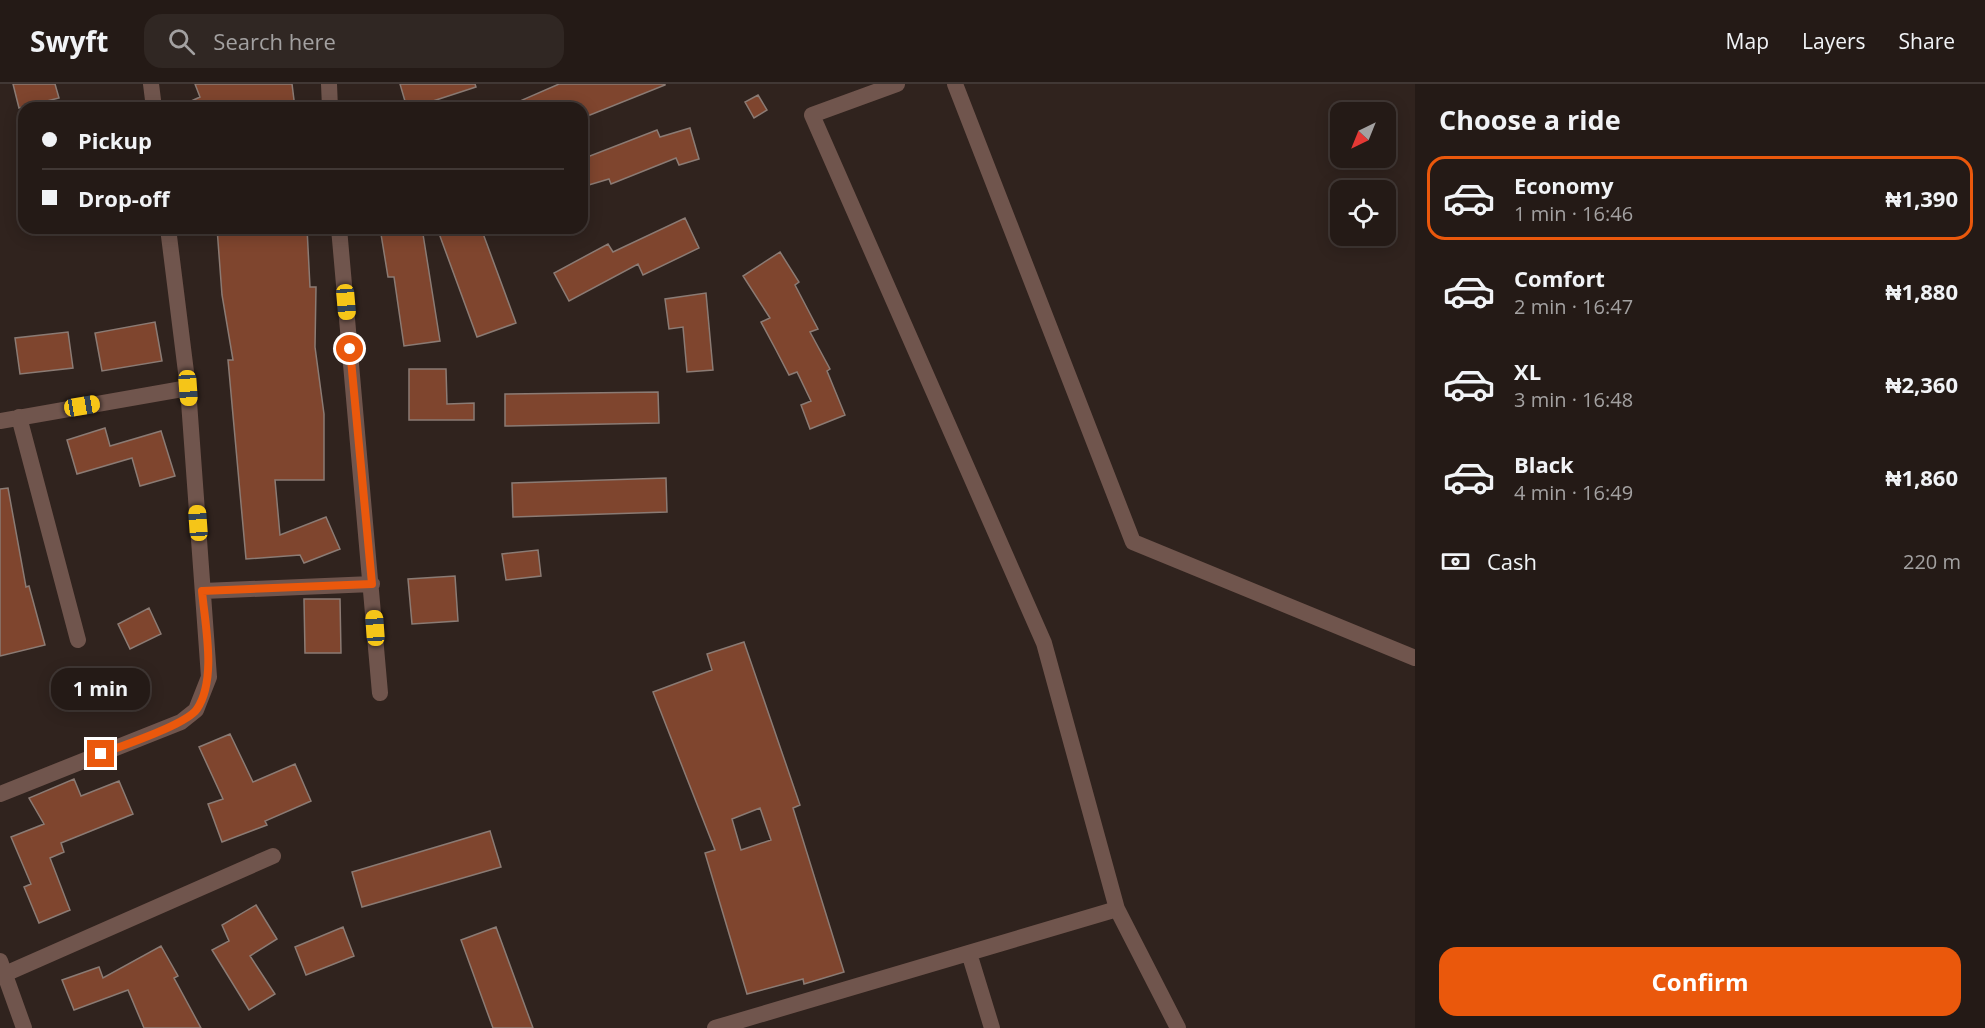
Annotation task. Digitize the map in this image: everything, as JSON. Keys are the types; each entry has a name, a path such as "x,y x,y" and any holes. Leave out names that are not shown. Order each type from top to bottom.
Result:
{"street":[{"path":"151,84 153,102"},
{"path":"329,84 330,102"},
{"path":"897,84 812,115 1044,644 1117,909 1178,1028"},
{"path":"955,84 1132,542 1415,658"},
{"path":"0,794 181,722 196,711 209,677 188,388 169,234"},
{"path":"340,234 380,693"},
{"path":"0,421 188,388"},
{"path":"19,417 78,640"},
{"path":"202,591 372,584"},
{"path":"24,1028 2,968 273,856"},
{"path":"715,1028 1117,909"},
{"path":"969,952 992,1028"}],"building":[{"path":"13,84 55,84 59,98 43,102 18,102 18,104"},
{"path":"195,84 292,84 294,102 189,102 200,97"},
{"path":"400,84 475,84 476,87 433,102 405,102"},
{"path":"559,84 665,84 588,116 588,102 518,102"},
{"path":"758,95 767,110 754,118 745,102"},
{"path":"690,128 699,159 679,165 676,158 611,184 609,179 588,185 588,157 657,130 660,137"},
{"path":"685,218 699,248 643,275 638,264 569,301 554,273 608,244 613,252"},
{"path":"217,234 307,234 310,287 316,287 315,347 324,414 324,480 275,480 280,535 326,517 340,549 304,563 300,555 246,559 228,360 233,360 222,295"},
{"path":"381,234 423,234 440,341 404,346 394,277 388,277"},
{"path":"439,234 483,234 516,323 477,337"},
{"path":"780,252 799,282 795,285 818,329 810,332 830,369 827,371 845,415 810,429 801,405 811,401 797,372 789,375 761,322 770,318 743,276"},
{"path":"706,293 713,370 687,372 683,327 669,329 665,299"},
{"path":"155,322 162,361 102,371 95,333"},
{"path":"68,332 73,368 20,374 15,338"},
{"path":"409,369 446,369 447,404 474,403 474,420 409,420"},
{"path":"658,392 659,423 505,426 505,394"},
{"path":"105,428 110,446 161,431 175,476 140,486 132,458 77,474 67,440"},
{"path":"666,478 667,512 513,517 512,483"},
{"path":"8,488 26,587 29,586 45,645 0,656 0,489"},
{"path":"538,550 541,576 506,580 502,554"},
{"path":"455,576 458,621 412,624 408,579"},
{"path":"304,599 340,599 341,653 305,653"},
{"path":"149,608 161,634 130,649 118,624"},
{"path":"744,642 800,805 793,808 844,972 804,984 803,979 747,994 705,853 715,850 653,692 712,670 707,654","holes":["760,808 771,840 741,850 732,819"]},
{"path":"230,734 253,782 295,764 311,801 265,821 267,825 222,842 208,804 223,799 199,747"},
{"path":"74,779 81,796 119,781 133,814 61,843 64,852 50,858 70,910 39,923 24,887 31,884 11,837 44,824 29,798"},
{"path":"490,831 501,867 362,907 352,872"},
{"path":"256,905 277,939 250,956 275,994 249,1010 212,950 229,941 222,925"},
{"path":"343,927 354,956 306,975 295,947"},
{"path":"496,927 533,1028 493,1028 461,940"},
{"path":"161,946 178,976 174,978 201,1028 144,1028 128,990 74,1010 62,980 99,967 103,978"}],"route":[{"path":"101,754 181,722 196,711 209,677 202,591 372,584 350,349"}]}
